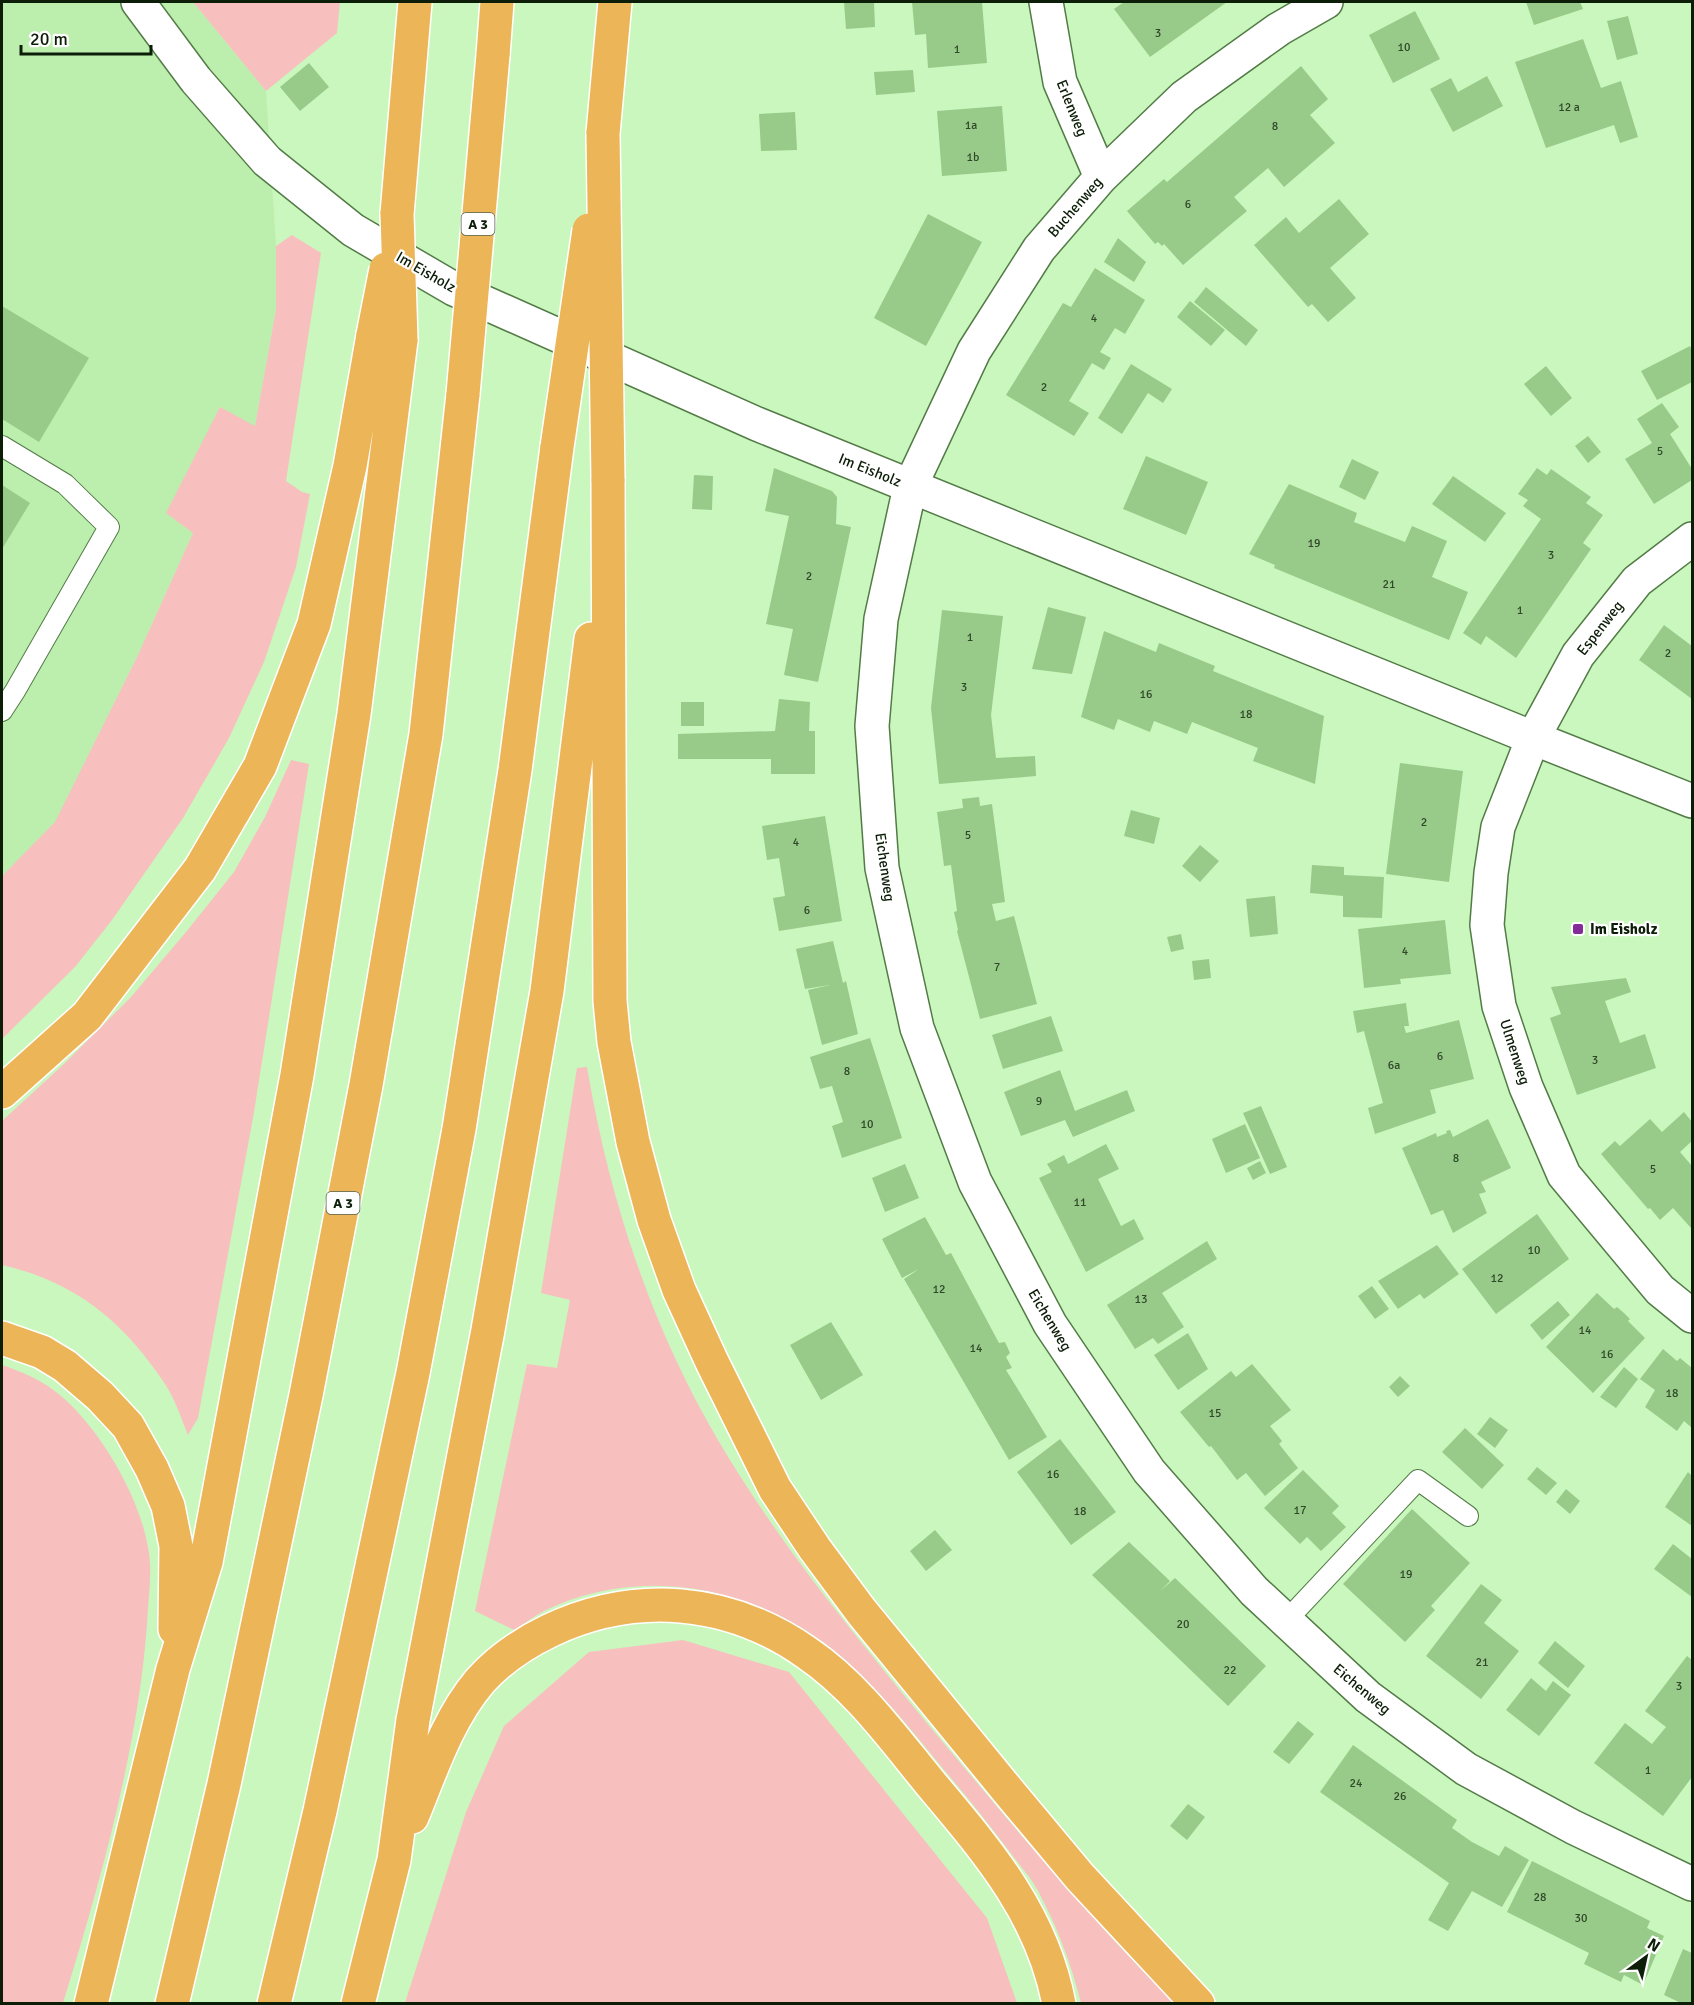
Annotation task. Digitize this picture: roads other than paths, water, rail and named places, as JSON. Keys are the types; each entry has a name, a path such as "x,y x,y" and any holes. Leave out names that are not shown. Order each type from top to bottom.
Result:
{"highway":[{"path":"91,2004 173,1669 206,1562 297,1075 354,714 415,2"},
{"name":"A 3","path":"172,2004 233,1738 306,1395 366,1085 426,734 464,394 497,2"},
{"path":"274,2004 323,1799 413,1373 456,1140 515,770 557,447 603,133 615,2"},
{"path":"603,133 608,479 610,1001 614,1042 633,1142 654,1220 679,1290 711,1362 775,1489 814,1549 861,1611 1080,1877 1198,2004"},
{"path":"2,1092 87,1017 200,870 260,766 314,624 350,466 387,338"},
{"path":"358,2004 394,1860 413,1720 486,1341 547,992 592,635 608,479"},
{"path":"2,1338 42,1352 65,1366 100,1396 128,1426 153,1469 168,1506 176,1546 173,1669"},
{"path":"394,1860 448,1731 480,1682 517,1650 539,1636 592,1613 645,1605 690,1607 712,1611 749,1622 791,1642 826,1668 864,1705 970,1830 1016,1893 1041,1940 1050,1965 1059,2004"}],"street":[{"name":"Im Eisholz","path":"138,2 196,80 267,161 353,230 454,289 757,424 1692,801"},
{"name":"Erlenweg","path":"1046,2 1060,82 1101,177"},
{"name":"Buchenweg","path":"910,487 974,351 1038,249 1101,177 1184,97 1279,29 1326,2"},
{"name":"Eichenweg","path":"910,487 881,619 872,726 882,868 917,1028 975,1182 1050,1324 1149,1471 1254,1592 1368,1697 1466,1769 1573,1827 1687,1872"},
{"name":"Espenweg","path":"1533,738 1578,655 1593,636 1637,581 1692,539"},
{"name":"Ulmenweg","path":"1533,738 1497,827 1491,873 1487,925 1499,1006 1526,1087 1564,1175 1660,1290 1692,1316"}],"lane":[{"path":"2,446 64,484 109,527 2,711"},
{"path":"1286,1621 1419,1480 1468,1516"}],"place":[{"name":"Im Eisholz","path":"1578,929"}]}
